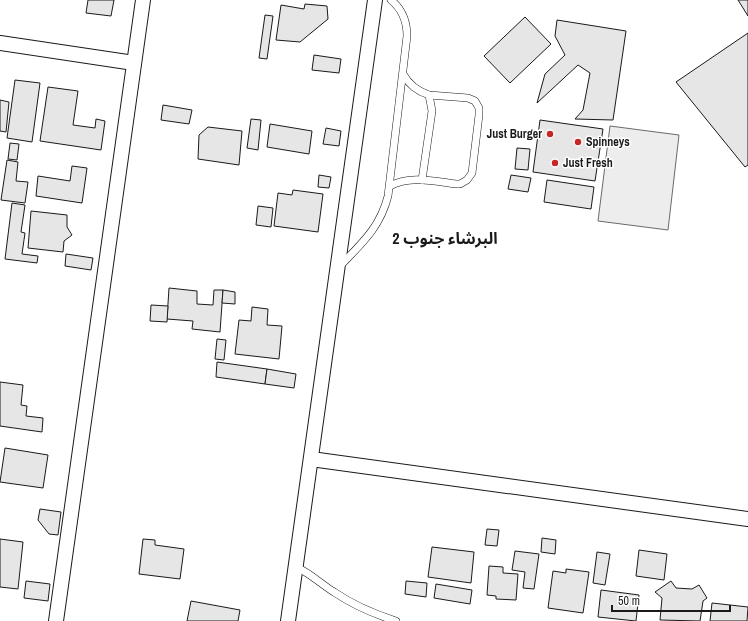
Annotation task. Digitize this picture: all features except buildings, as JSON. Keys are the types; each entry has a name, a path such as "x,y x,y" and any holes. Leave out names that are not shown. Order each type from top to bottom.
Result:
{"street":[{"path":"56,621 143,0"},
{"path":"288,621 375,0"},
{"path":"0,43 134,63"},
{"path":"311,459 748,519"}],"lane":[{"path":"338,268 367,239 378,223 386,205 390,186 407,36 406,22 400,9 390,0"},
{"path":"390,186 405,180 422,180 456,184 460,184 467,180 473,169 479,115 477,104 472,99 429,95 410,85 402,74"},
{"path":"422,180 432,110 429,95"},
{"path":"296,567 309,574 346,600 374,614 396,621"}],"shaded area":[{"path":"610,126 679,135 668,230 598,221"}],"place":[{"name":"Just Burger","path":"550,134"},
{"name":"Spinneys","path":"578,142"},
{"name":"Just Fresh","path":"555,163"}],"district":[{"name":"البرشاء جنوب 2","path":"445,238"}]}
